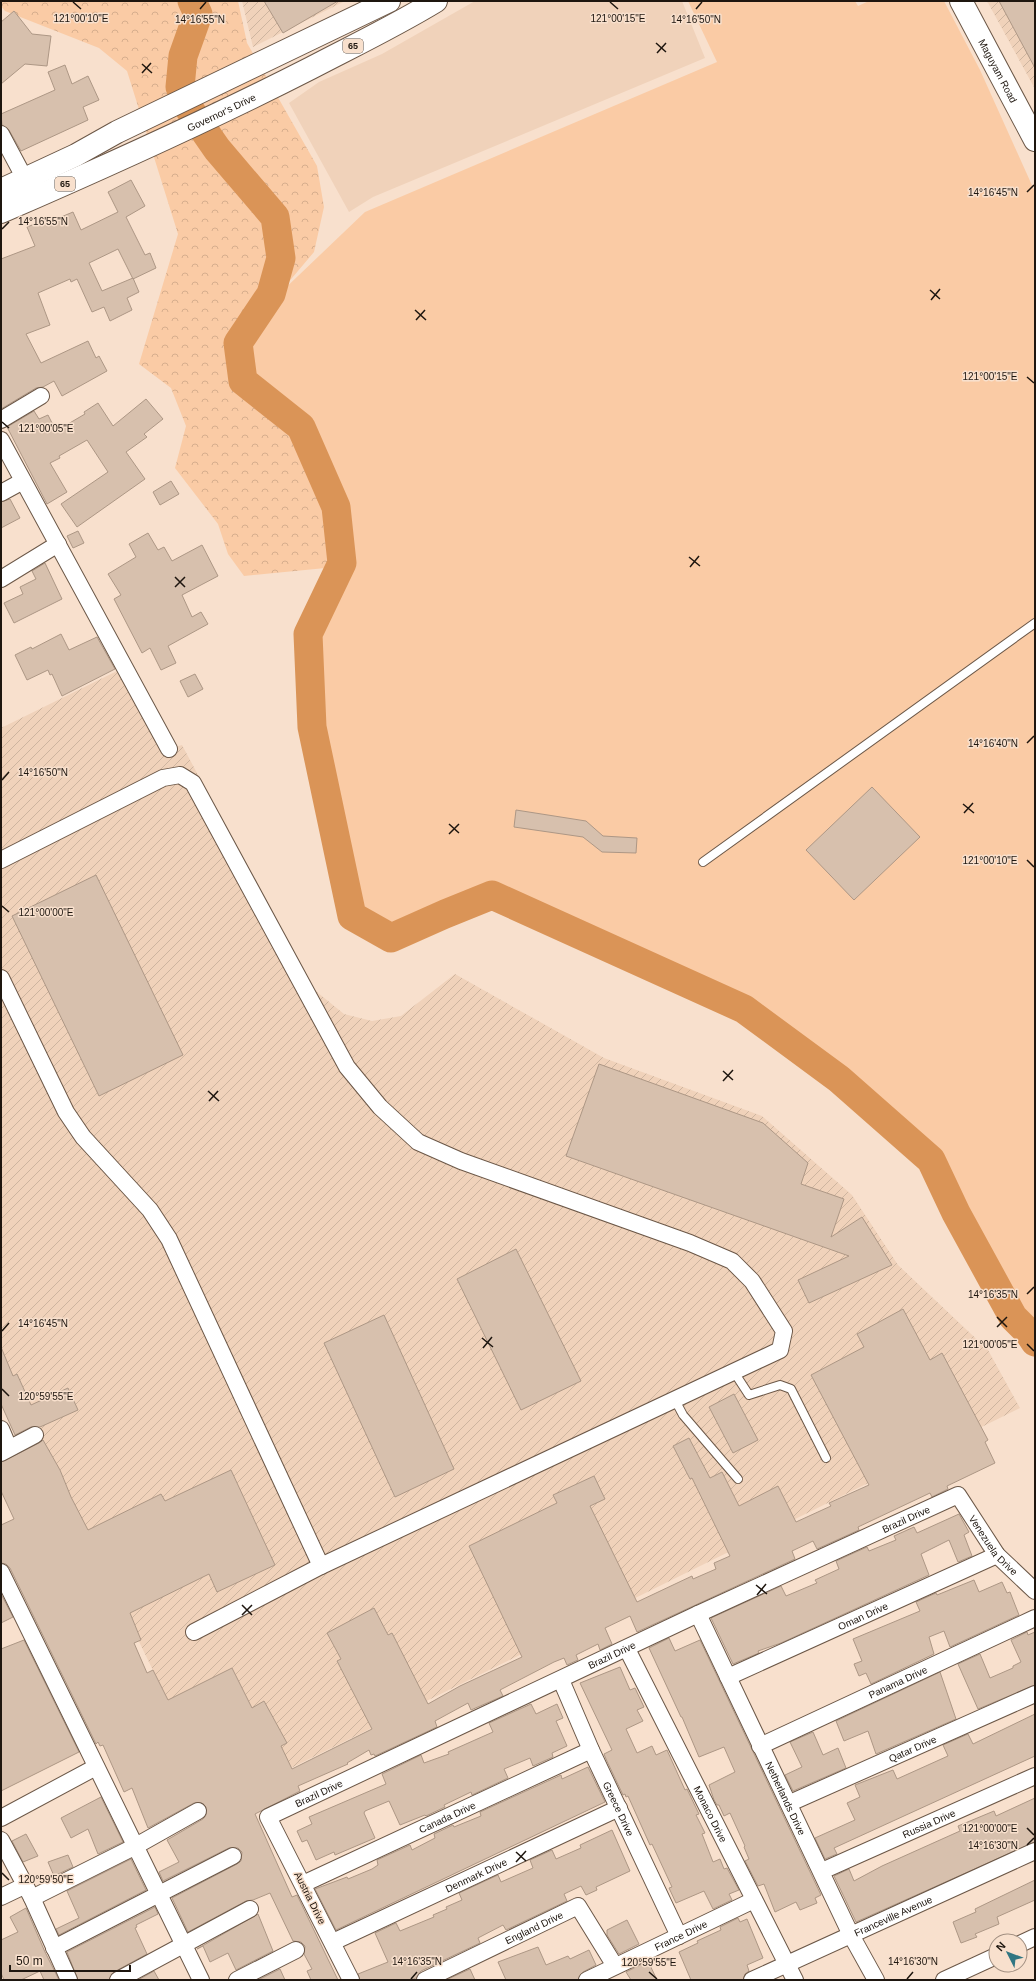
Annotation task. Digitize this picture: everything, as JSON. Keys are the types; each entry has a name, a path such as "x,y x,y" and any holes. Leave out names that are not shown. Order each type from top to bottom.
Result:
{"main road":[{"name":"65","path":"1,190 76,155 117,132 389,1"},
{"name":"Governor's Drive","path":"1,212 128,157 269,89 408,18 436,1"},
{"name":"Maguyam Road","path":"961,1 1035,140"}],"street":[{"path":"1,134 25,179"},
{"path":"1,420 41,396"},
{"path":"1,440 169,749"},
{"path":"1,493 23,481"},
{"path":"1,579 58,544"},
{"path":"1,860 163,778 180,775 194,783 347,1067 380,1107 418,1142 461,1161 690,1242 732,1260 752,1280 784,1331 780,1350 321,1566 194,1632"},
{"path":"1,980 66,1112 83,1137 150,1210 169,1239 321,1566"},
{"path":"1,1429 5,1451 34,1435"},
{"name":"Venezuela Drive","path":"958,1495 997,1555 1035,1591"},
{"name":"Brazil Drive","path":"268,1817 627,1649 698,1614 958,1495"},
{"name":"Oman Drive","path":"728,1677 997,1555"},
{"path":"1,1572 201,1980"},
{"name":"Netherlands Drive","path":"698,1614 760,1746 790,1803 852,1935 876,1980"},
{"name":"Panama Drive","path":"760,1746 1035,1618"},
{"name":"Monaco Drive","path":"627,1649 795,1980"},
{"name":"Greece Drive","path":"561,1680 591,1750 679,1936"},
{"name":"Qatar Drive","path":"790,1803 1035,1694"},
{"name":"Canada Drive","path":"303,1884 591,1750"},
{"path":"1,1818 96,1767"},
{"name":"Russia Drive","path":"822,1871 1035,1776"},
{"name":"Denmark Drive","path":"333,1942 619,1808"},
{"path":"1,1897 28,1892 134,1846 198,1811"},
{"name":"Austria Drive","path":"268,1817 333,1942 351,1980"},
{"path":"1,1840 28,1892 69,1980"},
{"name":"Franceville Avenue","path":"752,1980 1035,1851"},
{"path":"54,1948 233,1856"},
{"name":"France Drive","path":"587,1980 754,1900"},
{"name":"England Drive","path":"425,1980 578,1906 615,1966"},
{"path":"118,1980 185,1946 250,1909"},
{"path":"237,1980 296,1950"},
{"path":"944,1980 988,1960"}],"lane":[{"path":"703,862 1035,623"},
{"path":"734,1372 749,1395 780,1386 790,1389 826,1458"},
{"path":"675,1400 683,1415 738,1479"}],"shaded area":[{"path":"242,1 345,1 253,47"},
{"path":"475,1 682,1 705,58 373,197 349,212 289,103 319,82 382,54"},
{"path":"987,1 1035,1 1035,89"},
{"path":"117,671 160,751 182,745 312,988 344,1014 372,1021 401,1016 455,974 604,1058 762,1116 852,1195 898,1265 988,1350 1020,1408 218,1804 1,1358 1,728"}],"green space":[{"path":"1,1 238,1 247,43 317,166 324,207 314,252 276,297 245,345 251,378 305,423 341,510 346,566 244,576 228,554 218,524 175,468 186,426 171,388 139,364 178,234 127,71 99,48 5,11 1,6"},
{"path":"688,1 855,1 858,6 869,1 944,1 980,70 1035,192 1035,1333 962,1211 934,1152 829,1064 748,1005 491,888 393,930 358,913 318,724 316,635 347,566 342,508 305,421 251,377 245,345 276,297 365,212 717,62"}],"building":[{"path":"264,1 338,1 283,33"},
{"path":"999,1 1035,1 1035,68"},
{"path":"14,11 32,34 51,36 47,66 25,64 1,84 1,22"},
{"path":"65,65 72,84 88,76 99,100 83,107 88,120 21,151 9,130 2,125 1,114 55,90 48,72"},
{"path":"131,180 145,206 126,217 145,255 150,253 156,268 133,279 139,292 127,298 132,310 110,321 104,307 92,312 77,279 71,282 70,279 38,293 50,325 26,334 41,363 88,341 96,358 99,356 107,371 62,396 54,381 43,387 36,388 1,409 1,259 35,246 27,227 48,219 49,222 73,212 81,230 118,212 108,192","holes":["118,249 133,278 102,291 89,263"]},
{"path":"146,399 163,419 144,434 147,437 126,452 145,479 77,527 61,504 108,472 87,440 50,463 67,492 47,504 7,427 34,411 39,419 48,415 56,431 85,414 84,412 98,403 113,426"},
{"path":"171,481 179,494 160,505 153,492"},
{"path":"10,499 20,518 1,528 1,502"},
{"path":"78,531 84,543 73,548 67,536"},
{"path":"148,533 158,550 164,547 172,561 202,545 218,576 182,595 192,617 201,612 208,624 168,646 176,663 161,670 150,648 142,653 114,599 121,595 108,574 136,557 129,544"},
{"path":"45,563 62,599 14,623 4,603 23,594 20,587 36,579 32,571"},
{"path":"61,634 69,650 97,637 115,669 62,696 52,674 50,675 48,670 27,680 15,655 31,647 32,649"},
{"path":"195,674 203,689 188,697 180,681"},
{"path":"872,787 920,837 854,900 806,850"},
{"path":"516,810 586,821 603,836 637,838 636,853 602,852 583,837 514,827"},
{"path":"96,875 183,1055 99,1096 12,916"},
{"path":"599,1064 763,1123 808,1163 801,1184 844,1199 831,1237 862,1217 892,1265 809,1303 798,1280 849,1256 566,1156"},
{"path":"516,1249 581,1381 521,1410 457,1279"},
{"path":"903,1309 930,1360 942,1353 988,1440 985,1442 995,1463 947,1486 948,1489 932,1497 930,1493 858,1527 859,1530 817,1549 813,1541 792,1551 795,1559 637,1632 630,1616 605,1628 612,1644 600,1650 598,1644 576,1655 578,1660 567,1665 564,1658 554,1662 500,1690 503,1696 471,1710 468,1703 435,1721 437,1727 375,1756 374,1754 371,1755 369,1750 347,1763 348,1764 298,1786 300,1791 255,1814 292,1897 297,1895 338,1980 311,1980 307,1971 312,1969 304,1954 305,1946 301,1942 293,1941 270,1893 253,1900 246,1901 188,1932 172,1898 237,1864 241,1861 242,1852 238,1848 229,1848 163,1881 159,1872 179,1862 167,1840 203,1819 206,1815 206,1807 202,1803 194,1803 148,1828 132,1788 124,1792 103,1745 100,1746 98,1742 96,1744 10,1568 6,1564 1,1563 1,1525 14,1519 1,1491 1,1462 43,1440 60,1470 71,1497 88,1530 161,1494 165,1501 231,1470 275,1565 217,1592 209,1574 130,1613 141,1640 134,1643 147,1673 153,1670 168,1700 232,1668 252,1708 264,1701 287,1743 281,1746 292,1769 372,1729 337,1661 341,1659 327,1633 374,1608 388,1635 392,1633 428,1704 460,1686 522,1657 469,1546 557,1503 553,1495 594,1476 605,1499 590,1506 637,1602 692,1576 693,1579 716,1569 714,1563 730,1556 692,1478 690,1479 673,1446 689,1438 710,1478 722,1472 739,1506 778,1486 796,1522 831,1506 829,1503 869,1485 811,1375 864,1347 857,1334"},
{"path":"384,1315 454,1469 395,1497 324,1343"},
{"path":"1,1347 13,1376 17,1374 31,1405 68,1388 78,1410 40,1427 31,1427 15,1435 1,1404"},
{"path":"734,1394 758,1440 733,1453 709,1407"},
{"path":"959,1514 969,1532 964,1535 972,1556 958,1562 949,1540 921,1554 929,1575 781,1643 758,1651 759,1653 733,1664 711,1618 781,1586 786,1596 817,1583 815,1580 839,1569 836,1561 867,1547 869,1551 896,1540 894,1536 914,1527 917,1533"},
{"path":"974,1580 979,1592 1002,1582 1007,1593 1010,1592 1019,1615 950,1647 944,1631 929,1637 934,1654 871,1684 866,1673 859,1676 854,1664 862,1661 853,1639 920,1611 916,1602 936,1593 937,1595"},
{"path":"1,1594 13,1617 1,1623"},
{"path":"1027,1632 1028,1635 1035,1632 1035,1685 978,1709 958,1664 980,1654 990,1678 1013,1668 1013,1666 1021,1662 1011,1640"},
{"path":"669,1638 675,1651 700,1640 821,1895 815,1898 817,1903 800,1910 796,1902 775,1912 764,1884 758,1886 745,1861 749,1859 744,1847 745,1846 730,1813 724,1816 719,1805 717,1805 714,1800 709,1785 735,1772 724,1747 699,1757 682,1717 649,1648"},
{"path":"24,1640 79,1752 1,1791 1,1649"},
{"path":"620,1667 630,1690 635,1688 644,1707 637,1710 643,1721 626,1729 637,1753 652,1746 656,1755 667,1750 685,1790 687,1789 699,1814 696,1815 705,1833 702,1834 713,1862 720,1859 724,1869 727,1868 739,1890 729,1894 732,1900 713,1909 704,1891 676,1903 669,1888 672,1887 652,1844 650,1845 628,1796 626,1797 625,1794 623,1795 604,1754 612,1750 580,1683"},
{"path":"940,1672 956,1719 876,1754 868,1731 844,1741 836,1721"},
{"path":"531,1704 536,1714 557,1704 563,1718 556,1721 567,1746 552,1753 553,1757 533,1766 530,1758 504,1769 508,1778 472,1795 471,1792 444,1805 445,1807 426,1816 425,1815 400,1825 389,1801 365,1811 364,1813 375,1838 335,1855 334,1852 316,1860 307,1840 302,1842 297,1831 312,1824 309,1817 386,1784 382,1774 421,1755 424,1763 449,1754 448,1752 493,1732 489,1723"},
{"path":"1035,1714 1035,1756 834,1848 837,1854 825,1859 815,1838 855,1820 847,1803 860,1797 855,1785 893,1770 897,1779 948,1756 943,1745 968,1734 973,1744"},
{"path":"813,1732 823,1755 838,1748 846,1768 793,1791 785,1775 802,1767 790,1742"},
{"path":"588,1767 605,1802 336,1930 315,1889 347,1877 348,1879 372,1869 378,1865 377,1860 410,1845 412,1850 435,1838 434,1834 453,1825 454,1827 481,1816 480,1812 561,1775 562,1779"},
{"path":"101,1797 123,1842 98,1854 88,1829 71,1838 61,1818"},
{"path":"1035,1798 1035,1842 856,1922 834,1876 849,1869 854,1881 882,1866 960,1831 958,1826 994,1811 996,1816"},
{"path":"612,1830 630,1871 596,1887 597,1890 586,1895 581,1886 564,1894 567,1901 506,1930 503,1925 478,1938 480,1943 421,1971 416,1978 411,1980 360,1980 358,1974 388,1962 375,1933 396,1923 400,1931 434,1917 433,1915 447,1909 446,1907 462,1900 459,1893 498,1875 501,1882 533,1868 530,1860 552,1850 556,1859 581,1848 580,1845"},
{"path":"26,1834 38,1856 23,1862 12,1841"},
{"path":"68,1855 73,1867 54,1876 48,1862"},
{"path":"131,1859 146,1890 59,1935 56,1929 79,1918 67,1891"},
{"path":"1035,1880 1035,1900 997,1917 999,1924 975,1934 977,1937 961,1943 953,1922 976,1912 975,1909"},
{"path":"155,1907 158,1914 136,1925 137,1927 135,1928 147,1954 114,1972 109,1980 78,1980 67,1952"},
{"path":"26,1908 59,1980 44,1980 40,1971 21,1980 4,1980 1,1973 1,1940 18,1932 10,1917"},
{"path":"258,1914 273,1951 236,1970 228,1953 210,1962 203,1946 197,1949"},
{"path":"738,1918 740,1922 747,1919 763,1958 747,1965 749,1971 745,1974 743,1980 691,1980 679,1952 698,1943 697,1941 721,1930 720,1927"},
{"path":"627,1920 639,1944 619,1954 607,1935 607,1930"},
{"path":"538,1947 546,1965 568,1956 570,1959 589,1950 596,1965 583,1972 578,1980 506,1980 498,1962"},
{"path":"648,1961 657,1980 631,1980 626,1972"},
{"path":"280,1969 285,1980 258,1980"},
{"path":"470,1969 475,1980 448,1980 448,1979"},
{"path":"154,1971 159,1980 138,1980"}],"waterway":[{"path":"192,1 198,14 183,56 180,87 190,110 217,149 275,217 281,258 271,294 238,343 243,381 301,427 336,507 342,563 308,634 312,727 352,916 391,938 492,895 744,1009 839,1079 931,1160 956,1213 1013,1317 1029,1333 1035,1342"}]}
